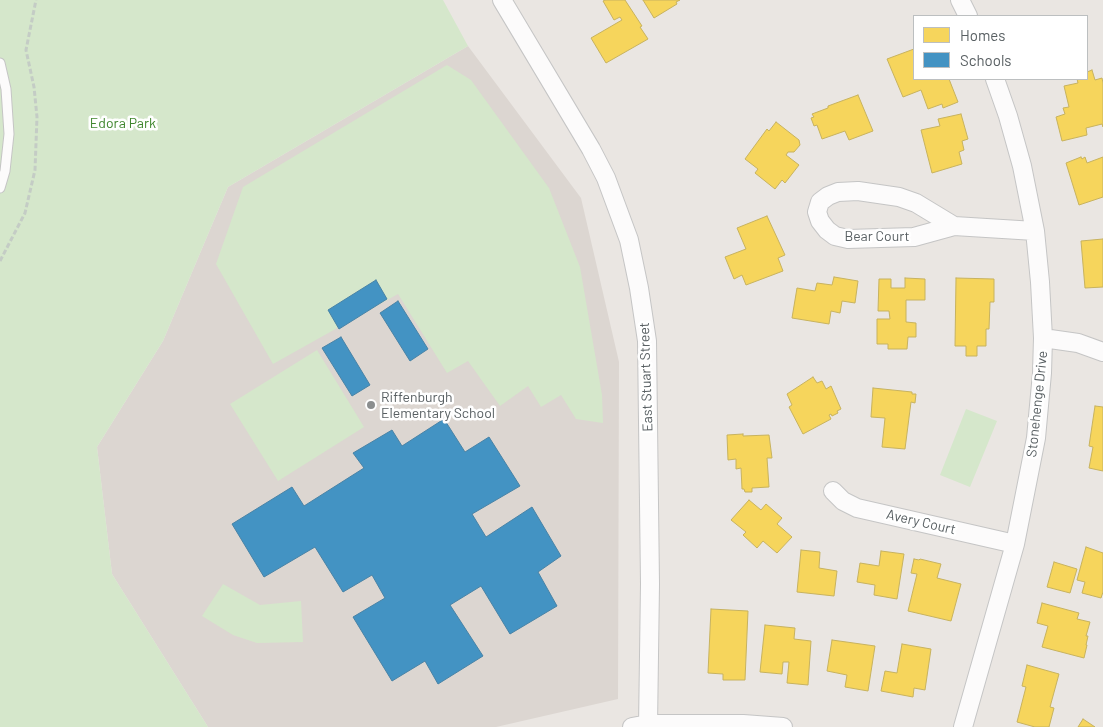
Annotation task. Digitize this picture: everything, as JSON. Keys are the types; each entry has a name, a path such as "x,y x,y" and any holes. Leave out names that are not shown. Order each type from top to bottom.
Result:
{"street":[{"name":"East Stuart Street","path":"502,0 592,149 606,178 628,240 639,288 647,341 650,584 643,726"},
{"path":"960,0 968,15"},
{"name":"Stonehenge Drive","path":"963,727 1015,544 1036,438 1042,373 1043,338 1035,231 1022,166 995,80"},
{"name":"Bear Court","path":"954,226 916,203 899,197 858,191 838,192 828,196 820,202 817,212 820,221 827,230 835,236 848,239 914,237 954,226 1035,231"},
{"path":"1078,343 1103,337"},
{"path":"1043,338 1078,343 1103,352"},
{"name":"Avery Court","path":"833,491 844,501 856,508 1015,544"},
{"path":"643,726 743,724 783,727"}],"lane":[{"path":"0,63 6,89 9,134 5,171 0,188"}],"path":[{"path":"0,261 25,213 35,170 36,117 34,87 26,50 36,0"}],"shaded area":[{"name":"Riffenburgh Elementary School","path":"468,46 581,198 619,362 618,699 496,727 208,727 112,574 97,447 163,341 228,187"}],"green space":[{"name":"Edora Park","path":"0,0 443,0 468,46 228,187 163,341 97,447 112,574 208,727 0,727"},
{"path":"447,65 471,80 549,188 580,267 602,395 603,423 576,419 561,395 541,407 528,386 500,406 468,361 447,373 398,294 273,364 216,264 243,187"},
{"path":"317,350 364,427 278,481 230,404"},
{"path":"966,409 997,421 970,487 940,475"},
{"path":"223,584 260,605 301,601 303,642 257,643 233,635 202,616"}],"building: Homes":[{"path":"625,0 648,39 606,63 591,38 622,20 620,17 614,20 603,1"},
{"path":"643,0 680,0 676,2 677,4 654,18"},
{"path":"913,49 913,80 949,80 958,102 943,108 942,104 928,109 921,90 903,97 887,59"},
{"path":"1092,70 1095,80 1102,78 1103,127 1102,124 1086,128 1087,135 1062,141 1056,117 1065,114 1063,108 1069,107 1064,86 1078,83 1077,80 1088,80 1088,72"},
{"path":"858,95 873,131 849,140 845,131 822,139 817,125 814,126 811,118 814,117 812,114"},
{"path":"961,114 968,139 962,141 964,150 959,152 962,164 932,173 921,130 940,126 938,119"},
{"path":"776,122 799,140 800,145 794,152 788,152 786,155 799,165 785,183 782,180 775,189 755,173 758,169 745,159 767,129 769,131"},
{"path":"1081,157 1082,159 1085,157 1087,163 1103,157 1103,197 1079,205 1066,163"},
{"path":"767,216 785,255 778,258 783,271 746,285 742,275 734,279 725,257 746,249 737,228"},
{"path":"1103,239 1103,287 1085,288 1081,241"},
{"path":"834,277 858,281 855,303 842,301 840,313 831,311 829,324 792,318 797,288 815,291 817,283 832,285"},
{"path":"905,278 925,279 925,300 906,300 906,322 916,323 916,337 908,337 907,349 888,349 888,344 877,344 877,319 890,319 889,311 878,311 879,279 891,279 891,288 905,288"},
{"path":"956,278 994,279 994,302 990,302 989,329 986,329 986,346 977,346 977,356 966,356 966,346 955,346"},
{"path":"813,377 817,383 822,381 826,389 831,386 841,409 832,416 831,414 829,415 831,419 803,434 789,407 792,405 787,394"},
{"path":"873,388 916,394 915,403 911,402 905,449 882,447 885,418 871,417"},
{"path":"1095,406 1103,407 1103,471 1089,468 1093,447 1089,446"},
{"path":"743,434 743,436 769,435 772,458 767,458 769,487 752,488 752,492 745,492 742,489 741,468 736,469 736,459 728,460 727,435"},
{"path":"749,500 761,510 766,504 782,518 777,524 792,537 777,553 763,541 757,548 743,535 746,532 731,520"},
{"path":"1086,547 1103,553 1103,592 1101,598 1082,593 1085,582 1077,580"},
{"path":"801,550 820,552 819,568 837,571 834,596 797,592"},
{"path":"881,551 904,554 897,599 874,595 875,585 857,582 860,563 879,566"},
{"path":"914,559 941,564 937,578 961,584 951,621 908,611 917,574 911,573"},
{"path":"1054,562 1077,569 1070,593 1047,587"},
{"path":"1042,603 1079,613 1077,619 1090,622 1086,636 1088,636 1084,658 1042,647 1048,626 1037,623"},
{"path":"711,609 748,611 745,680 723,680 723,674 708,673"},
{"path":"765,625 795,628 794,639 811,641 808,685 787,683 789,662 783,662 782,674 760,672"},
{"path":"832,640 875,646 868,691 845,687 847,675 827,671"},
{"path":"902,644 931,649 925,690 914,688 913,697 881,691 885,671 897,673"},
{"path":"1027,665 1059,674 1050,707 1054,708 1049,727 1035,727 1017,722 1026,687 1022,686"},
{"path":"1083,719 1095,727 1078,727"}],"building: Schools":[{"path":"376,280 387,299 339,329 328,310"},
{"path":"398,301 428,349 410,361 380,313"},
{"path":"341,337 370,385 352,396 322,348"},
{"path":"444,419 465,452 489,437 520,486 472,514 486,537 532,507 561,556 538,572 557,606 510,634 481,586 450,605 483,656 438,684 425,661 392,681 353,617 385,598 372,575 343,592 315,547 264,577 232,524 292,487 304,506 364,468 353,453 392,430 402,446"}],"place":[{"name":"Riffenburgh Elementary School","path":"371,405"}]}
